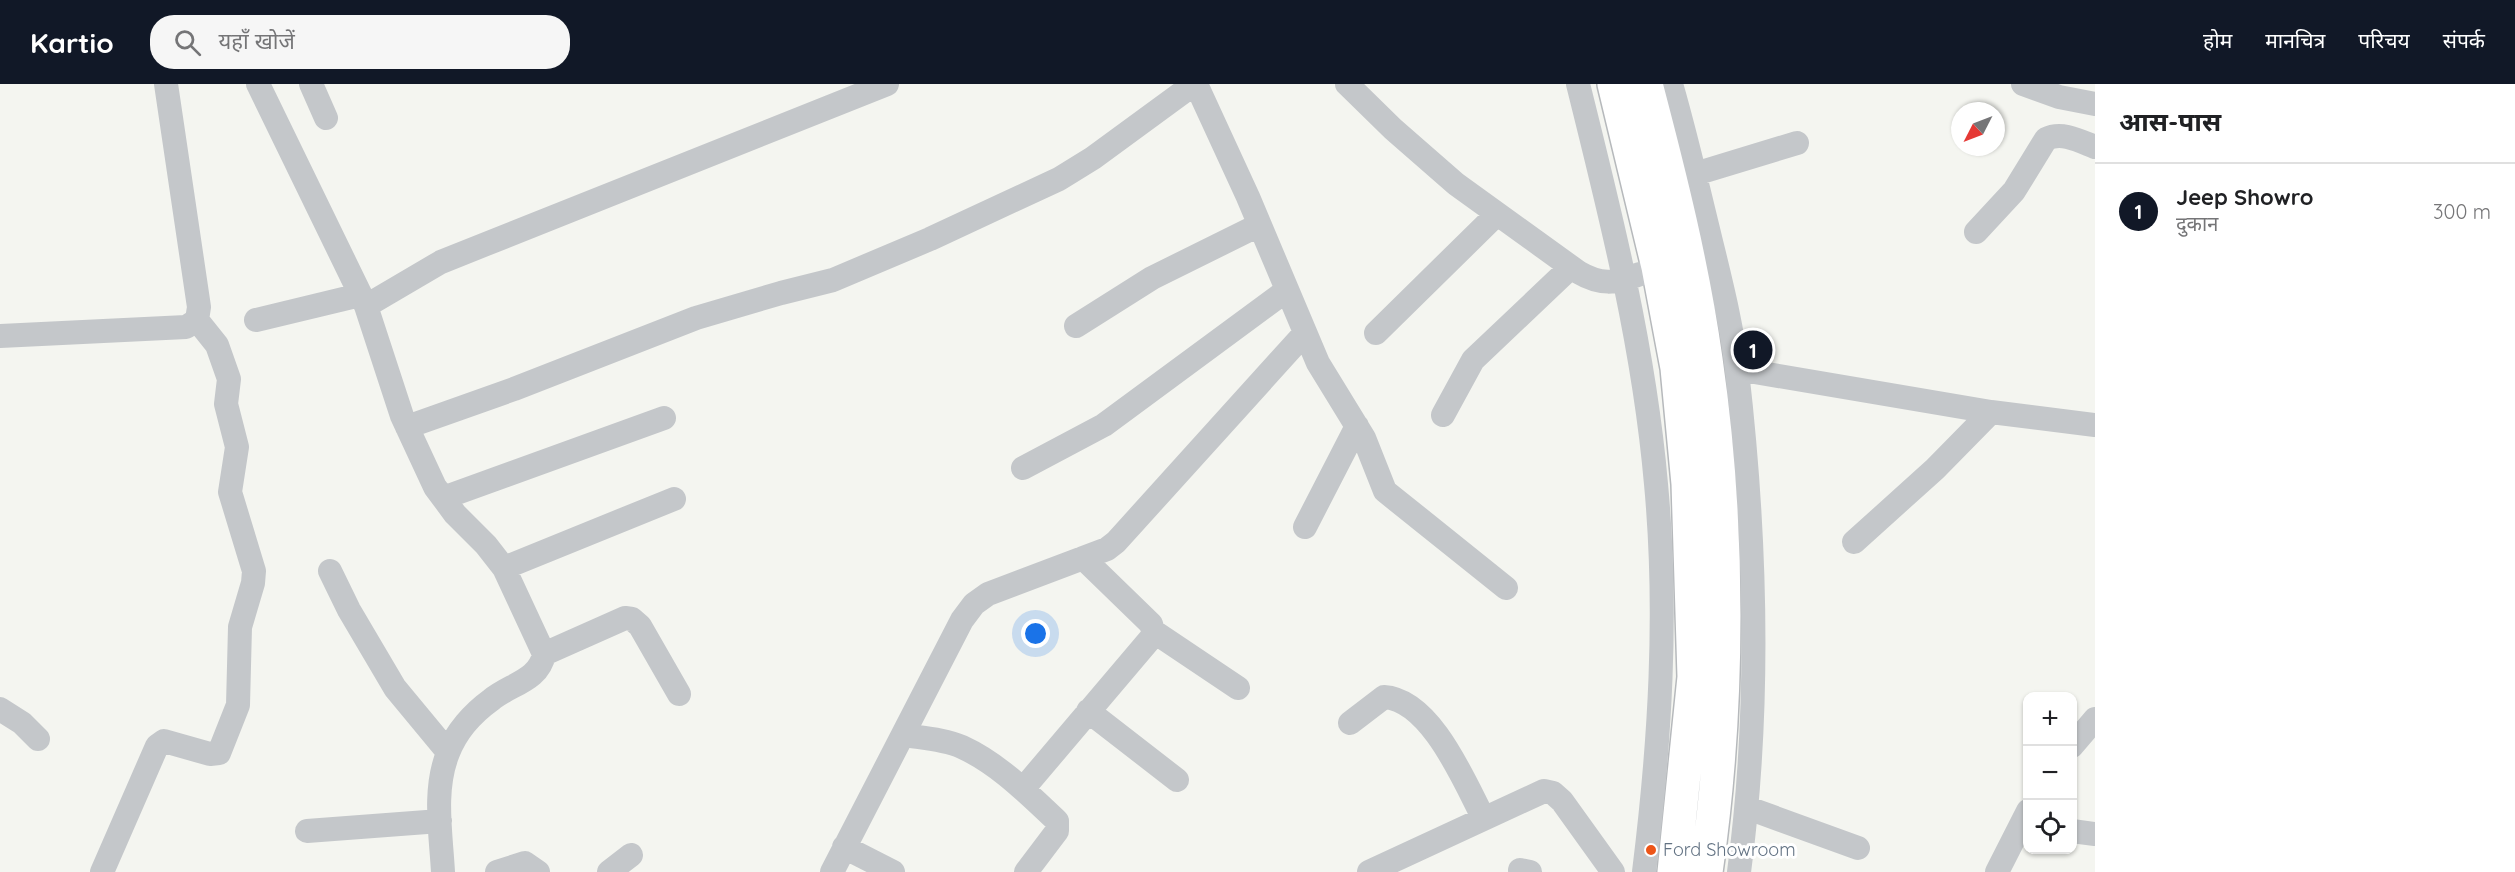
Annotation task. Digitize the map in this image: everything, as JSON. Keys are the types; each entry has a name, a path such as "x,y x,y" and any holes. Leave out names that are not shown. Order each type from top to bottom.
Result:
{"highway":[{"path":"1614,84 1659,267 1677,368 1688,484 1694,677 1674,872"},
{"path":"1646,84 1690,265 1707,360 1718,460 1722,581 1721,669 1714,792 1706,872"}],"street":[{"path":"0,336 186,327 196,320 199,307 166,84"},
{"path":"258,84 363,301 407,427 443,498 504,568 544,654 542,663 535,674 492,699 475,713 459,732 448,753 441,785 440,821 443,872"},
{"path":"311,84 326,118"},
{"path":"256,320 363,301 441,262 887,84"},
{"path":"407,427 514,389 696,318 780,292 834,280 930,239 1059,179 1093,159 1195,84 1328,383 1357,426 1385,491 1506,588"},
{"path":"1347,84 1425,159 1497,214 1593,281 1609,283 1659,267"},
{"path":"1578,84 1627,279 1656,483 1662,590 1657,765 1644,872"},
{"path":"1671,84 1721,281 1737,369 1751,550 1748,807 1739,872"},
{"path":"2023,84 2059,97 2095,104"},
{"path":"1976,232 2014,191 2046,139 2053,135 2063,136 2095,147"},
{"path":"1695,174 1797,144"},
{"path":"1376,333 1497,214"},
{"path":"1076,326 1152,278 1259,225"},
{"path":"1443,415 1473,360 1571,267"},
{"path":"1023,468 1104,425 1287,290"},
{"path":"102,872 157,746 164,741 210,754 219,753 238,705 240,627 254,583 254,571 230,492 237,447 228,419 227,369 217,345 196,320"},
{"path":"832,872 962,620 974,604 988,594 1107,549 1120,538 1305,333"},
{"path":"1737,369 1991,412 2095,425"},
{"path":"1854,542 1935,469 1991,412"},
{"path":"443,498 664,418"},
{"path":"1305,527 1357,426"},
{"path":"504,568 674,499"},
{"path":"1083,558 1151,624 1154,631 1238,688"},
{"path":"330,571 349,610 395,688 448,753"},
{"path":"544,654 625,618 632,619 640,626 679,694"},
{"path":"1023,789 1154,631"},
{"path":"1350,723 1384,696 1403,703 1432,729 1483,817"},
{"path":"0,709 22,723 38,739"},
{"path":"1088,711 1177,780"},
{"path":"2077,741 2095,719"},
{"path":"903,735 935,739 960,746 992,764 1023,789 1059,825 1057,831 1026,872"},
{"path":"1369,872 1483,817 1544,791 1553,793 1562,801 1613,872"},
{"path":"1748,807 1858,848"},
{"path":"307,831 440,821"},
{"path":"1997,872 2023,824"},
{"path":"2077,832 2095,834"},
{"path":"844,847 892,872"},
{"path":"609,872 631,855"},
{"path":"497,872 525,863 538,872"}],"place":[{"name":"Jeep Showro","path":"1753,350"},
{"name":"Ford Showroom","path":"1651,850"}]}
